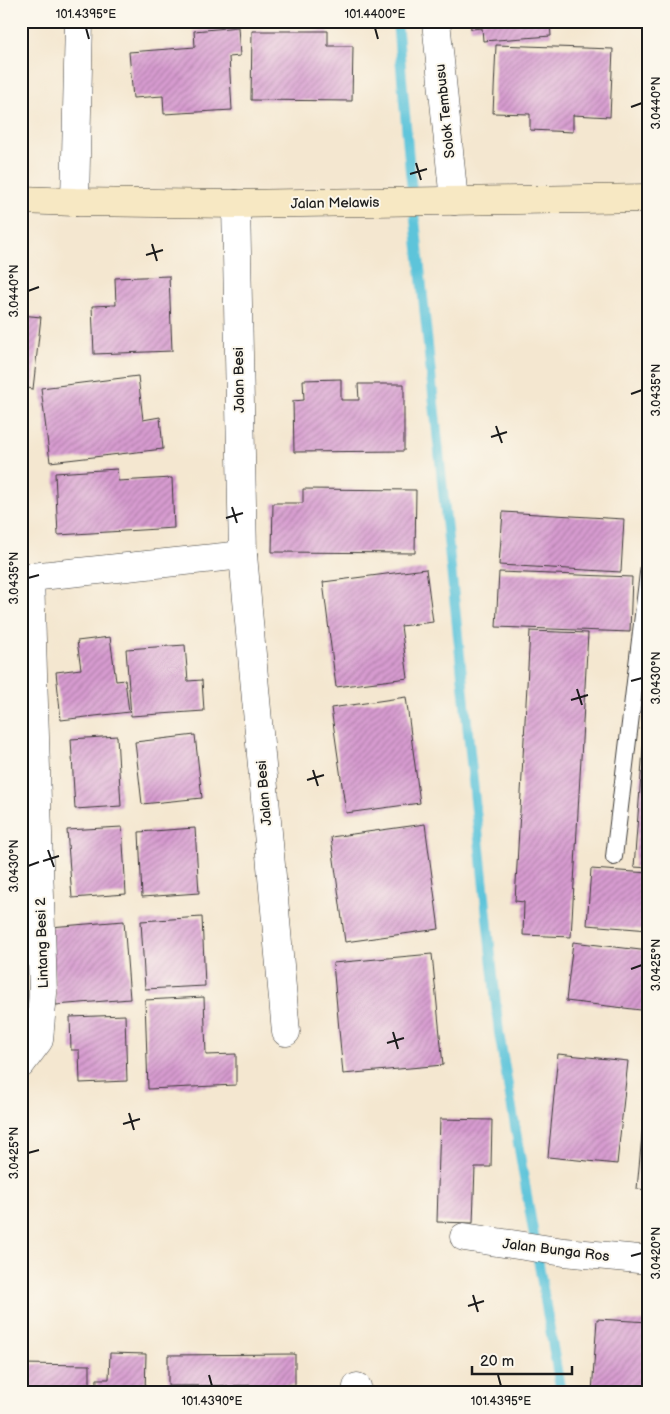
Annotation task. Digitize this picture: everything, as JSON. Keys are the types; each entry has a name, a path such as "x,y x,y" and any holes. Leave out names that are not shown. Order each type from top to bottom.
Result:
{"street":[{"path":"75,202 79,21"},
{"name":"Solok Tembusu","path":"436,21 448,201"},
{"name":"Jalan Melawis","path":"21,200 236,204 649,198"},
{"name":"Jalan Besi","path":"236,204 242,555 286,1032"},
{"path":"25,577 242,555"},
{"name":"Lintang Besi 2","path":"21,1064 39,1040 43,993 25,577"},
{"name":"Jalan Bunga Ros","path":"464,1237 564,1252 649,1260"}],"lane":[{"path":"614,857 649,565"}],"building":[{"path":"470,21 561,21 562,23 550,23 551,36 483,41 482,28 471,29"},
{"path":"238,27 240,56 229,57 232,110 164,114 163,96 133,98 129,52 195,47 194,31"},
{"path":"252,31 328,31 328,46 353,46 352,101 251,100"},
{"path":"496,45 613,49 610,117 573,115 573,132 530,130 530,114 493,113"},
{"path":"169,276 172,351 94,354 92,306 116,305 115,278"},
{"path":"21,315 41,317 33,389 21,387"},
{"path":"138,376 143,420 160,417 163,449 50,462 41,388"},
{"path":"341,379 341,400 359,400 358,384 404,384 404,451 294,452 293,401 304,400 303,380"},
{"path":"21,467 23,467 24,481 21,481"},
{"path":"117,469 118,481 172,478 174,528 58,535 55,473"},
{"path":"303,489 416,490 415,553 272,552 273,503 303,503"},
{"path":"503,512 624,519 621,572 499,565"},
{"path":"426,569 433,622 401,626 408,678 336,687 323,582"},
{"path":"499,572 632,577 630,632 496,627"},
{"path":"530,631 588,633 571,937 523,935 524,902 515,901"},
{"path":"110,637 116,681 125,680 129,712 61,720 56,672 81,669 77,641"},
{"path":"185,645 188,681 202,680 204,711 131,716 126,649"},
{"path":"406,697 420,803 346,813 331,708"},
{"path":"647,698 649,698 649,868 634,867"},
{"path":"195,735 202,798 142,804 135,742"},
{"path":"117,736 121,806 75,809 71,739"},
{"path":"425,824 439,929 345,942 331,837"},
{"path":"122,827 126,894 72,898 67,830"},
{"path":"195,828 199,893 142,897 139,832"},
{"path":"591,869 649,873 649,930 587,925"},
{"path":"202,917 205,986 145,989 141,921"},
{"path":"124,921 130,999 56,1005 50,927"},
{"path":"573,942 649,951 649,1011 566,1001"},
{"path":"432,954 443,1065 343,1074 333,963"},
{"path":"204,997 206,1055 236,1054 236,1085 148,1089 145,1000"},
{"path":"125,1015 127,1081 80,1083 79,1050 71,1050 70,1017"},
{"path":"558,1054 628,1061 617,1164 548,1157"},
{"path":"647,1081 649,1081 649,1190 637,1189"},
{"path":"440,1119 492,1120 491,1167 475,1167 473,1223 437,1222"},
{"path":"597,1319 649,1322 649,1393 592,1393"},
{"path":"110,1353 146,1354 145,1393 96,1393 97,1379 109,1379"},
{"path":"295,1354 295,1385 168,1386 168,1355"},
{"path":"21,1364 90,1365 90,1393 21,1393"}],"waterway":[{"path":"397,21 410,171 499,1033 561,1393"}]}
